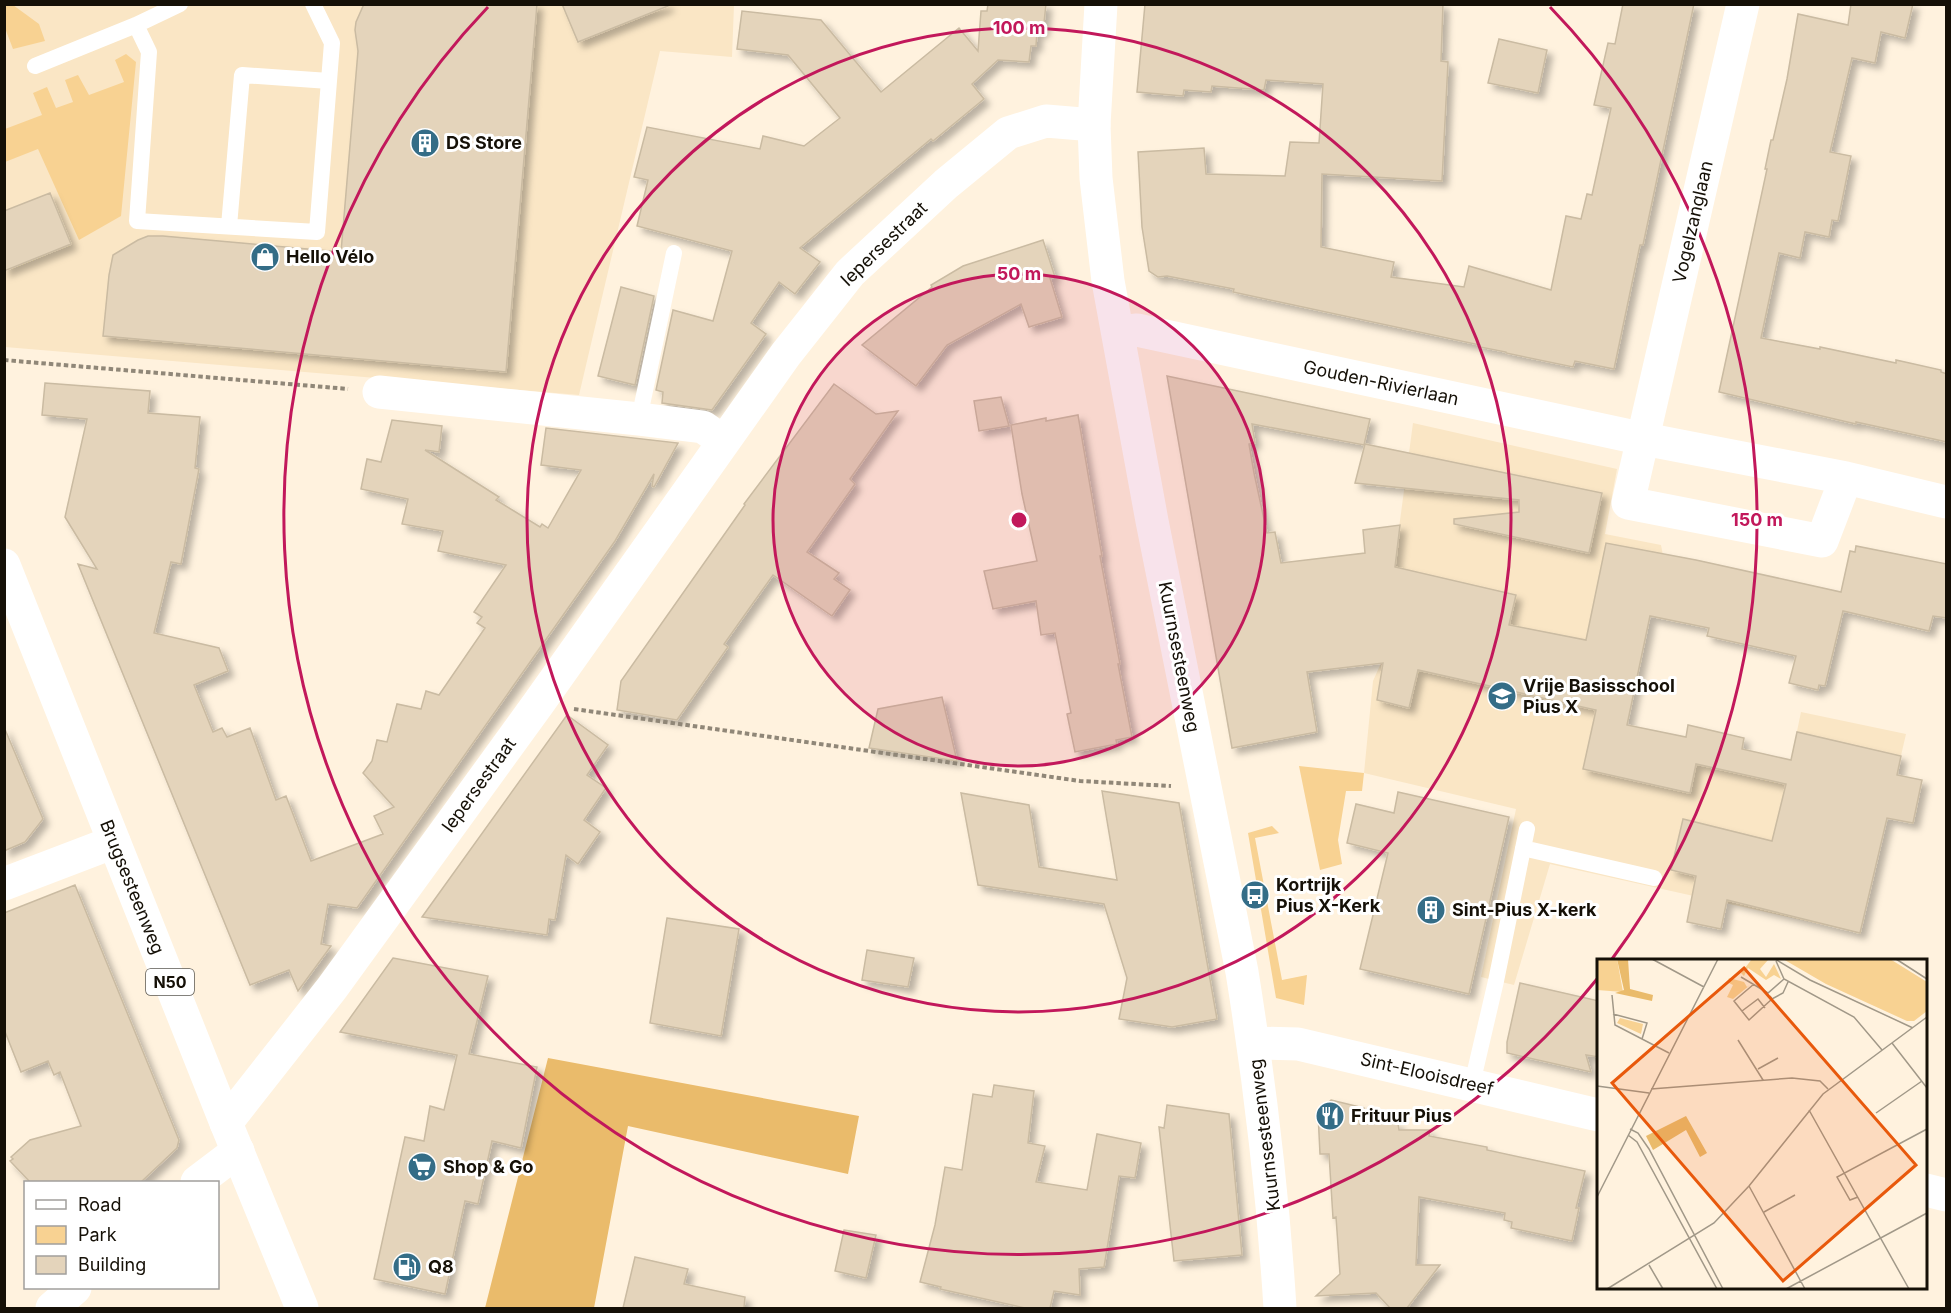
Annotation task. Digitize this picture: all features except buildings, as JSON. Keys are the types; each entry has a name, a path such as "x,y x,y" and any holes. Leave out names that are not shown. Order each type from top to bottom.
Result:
{"street":[{"name":"Kuurnsesteenweg","path":"1101,4 1094,125 1096,178 1108,281 1152,521 1242,972 1254,1043 1275,1219 1280,1308"},
{"name":"Vogelzanglaan","path":"1644,439 1743,4"},
{"name":"Iepersestraat","path":"198,1181 232,1137 332,987 538,704 723,441 786,354 850,273 946,184 1008,133 1046,121 1094,125"},
{"name":"Gouden-Rivierlaan","path":"1119,332 1137,330 1644,439 1846,478 1947,502"},
{"path":"379,392 639,418 704,428 723,441"},
{"path":"1644,439 1628,503 1822,542 1846,478"},
{"name":"Brugsesteenweg","path":"4,565 302,1308"},
{"path":"4,884 114,842"},
{"name":"Sint-Elooisdreef","path":"1254,1043 1298,1044 1597,1115"},
{"path":"1927,1190 1947,1194"},
{"path":"52,1308 73,1289"}],"lane":[{"path":"35,66 136,25 180,4"},
{"path":"136,25 149,52 137,221 318,232 332,43 313,4"},
{"path":"229,226 242,75 329,81"},
{"path":"639,418 674,253"},
{"path":"1472,1084 1527,829"},
{"path":"1523,848 1654,878"}],"path":[{"path":"4,360 379,392"},
{"path":"538,704 1080,781 1204,789"}],"shaded area":[{"path":"4,5 734,5 732,57 660,51 579,395 5,347"},
{"name":"Vrije Basisschool Pius X","path":"1413,423 1617,469 1605,534 1661,545 1663,555 1627,725 1791,760 1801,712 1906,734 1860,933 1550,864 1514,985 1481,977 1516,809 1364,773 1373,681 1381,663"},
{"path":"548,1058 859,1116 848,1174 628,1126 594,1308 485,1308"}],"green space":[{"path":"5,4 13,5 39,24 45,41 13,49 5,28"},
{"path":"126,54 136,62 121,216 79,240 38,149 5,162 5,129 42,115 33,93 47,87 56,108 73,102 65,80 78,75 89,95 124,82 115,60"},
{"path":"1299,766 1364,773 1362,791 1346,791 1338,840 1342,864 1320,870"},
{"path":"1272,826 1279,833 1255,838 1282,980 1307,975 1304,1005 1276,998 1248,833"}],"place":[{"name":"DS Store","path":"425,143"},
{"name":"Hello Vélo","path":"265,257"},
{"name":"Vrije Basisschool Pius X","path":"1502,696"},
{"name":"Kortrijk Pius X-Kerk","path":"1255,895"},
{"name":"Sint-Pius X-kerk","path":"1431,910"},
{"name":"Frituur Pius","path":"1330,1116"},
{"name":"Shop & Go","path":"422,1167"},
{"name":"Q8","path":"407,1267"}]}
